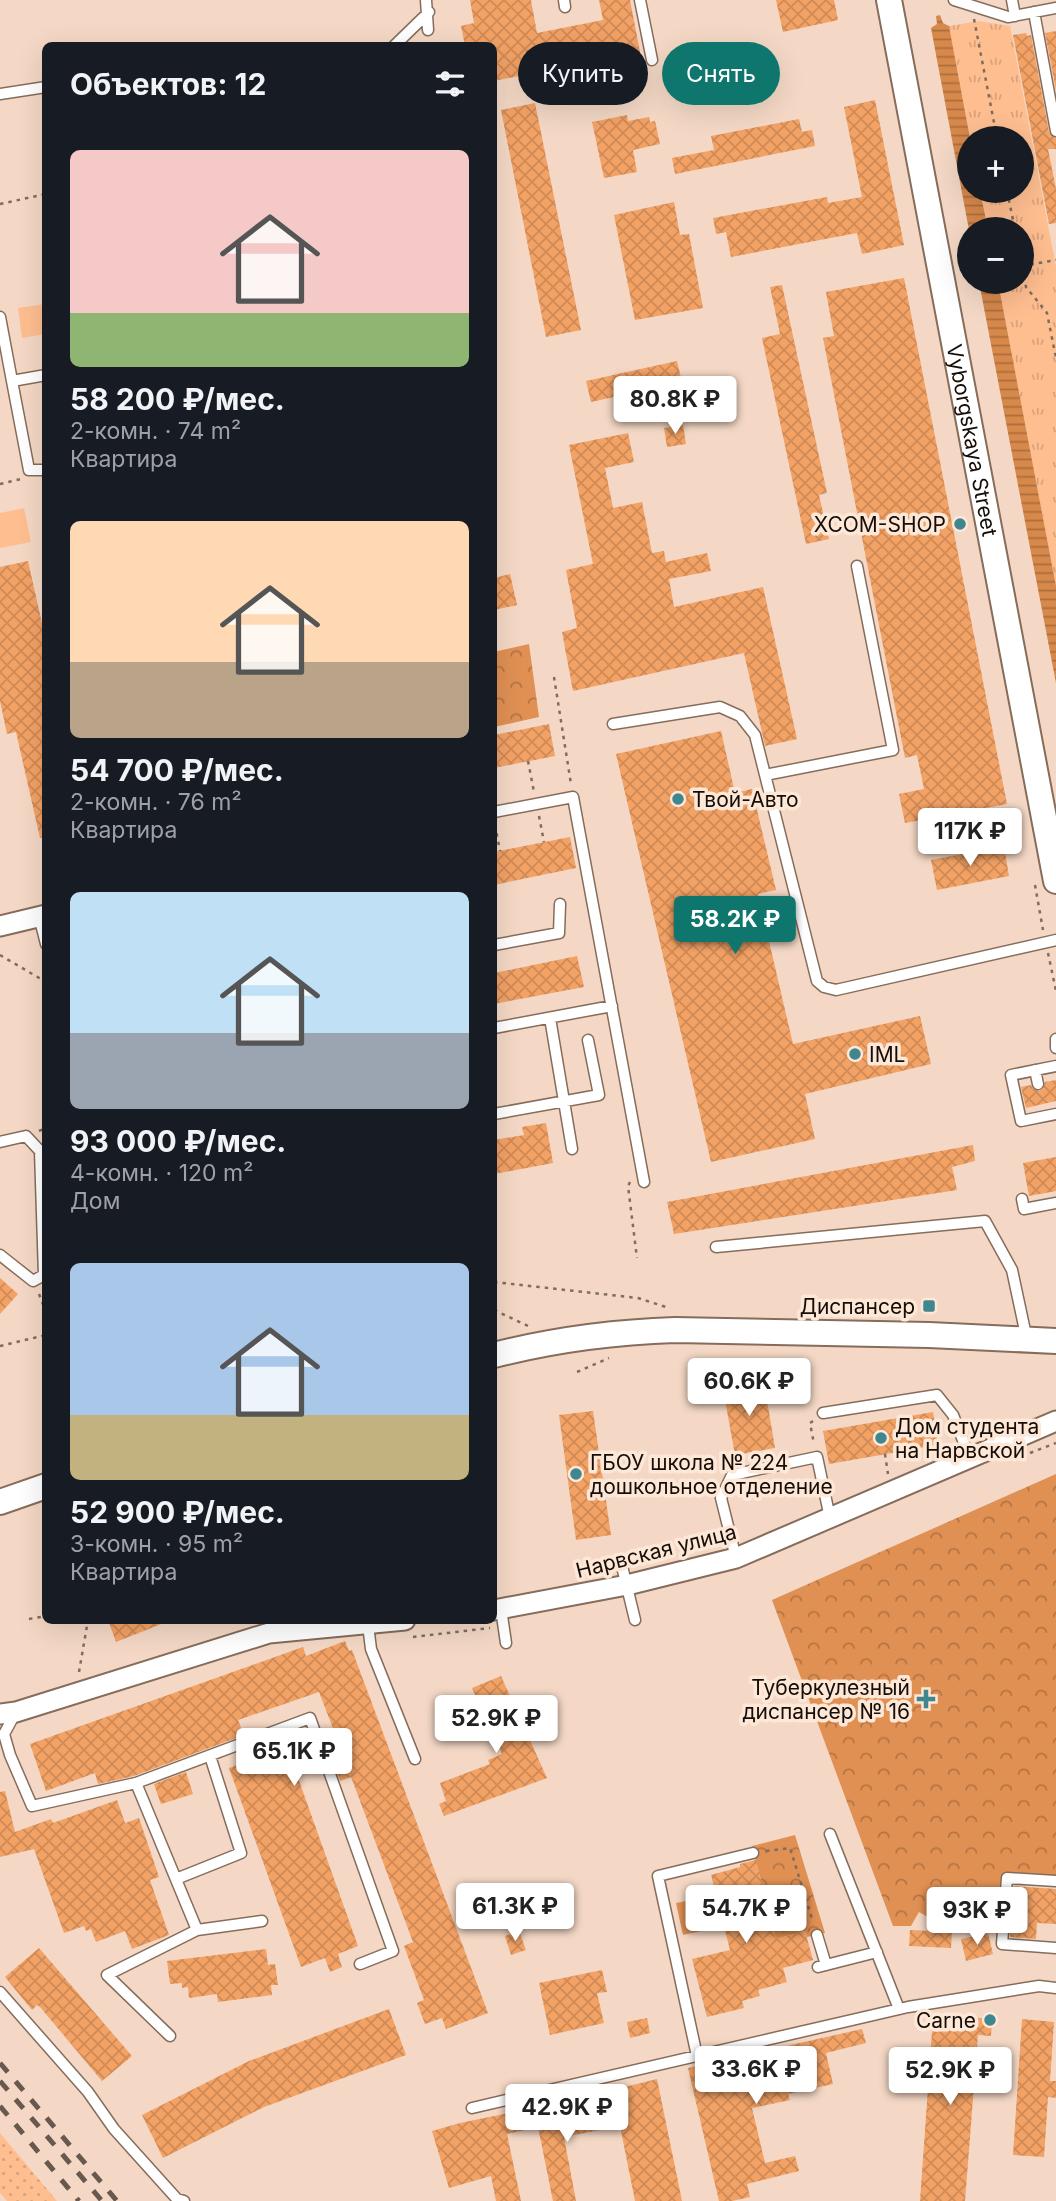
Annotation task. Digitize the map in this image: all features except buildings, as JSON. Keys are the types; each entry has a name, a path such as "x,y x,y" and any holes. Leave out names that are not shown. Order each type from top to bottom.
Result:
{"street":[{"name":"Vyborgskaya Street","path":"889,0 1056,881"},
{"path":"0,926 42,916"},
{"path":"497,1354 535,1344 640,1331 675,1330 929,1335 1056,1341"},
{"name":"Нарвская улица","path":"497,1609 627,1585 736,1558 1056,1421"},
{"path":"0,1502 42,1487"},
{"path":"8,1713 268,1627 375,1624"}],"lane":[{"path":"426,0 429,12 428,30"},
{"path":"640,0 652,60"},
{"path":"954,0 1008,17 1056,8"},
{"path":"1012,0 1015,16"},
{"path":"398,42 429,12"},
{"path":"1034,12 1056,131"},
{"path":"0,94 42,88"},
{"path":"0,317 29,470 42,470"},
{"path":"12,381 42,376"},
{"path":"765,775 892,750 857,566"},
{"path":"613,724 720,706 740,716 755,735 817,981 824,987 836,990 1051,941"},
{"path":"497,811 573,797 643,1182"},
{"path":"497,944 559,933 560,904"},
{"path":"497,1027 612,1006"},
{"path":"550,1018 572,1149"},
{"path":"497,1113 599,1094 588,1040"},
{"path":"1056,1040 1056,1048"},
{"path":"1056,1066 1011,1075 1021,1121 1056,1114"},
{"path":"1035,1070 1038,1084"},
{"path":"1042,1104 1045,1116"},
{"path":"0,1142 26,1136 40,1151 42,1213"},
{"path":"1022,1199 1024,1209 1056,1203"},
{"path":"716,1247 985,1222 1012,1270 1027,1340"},
{"path":"0,1255 33,1281 42,1276"},
{"path":"823,1413 937,1395 953,1415 970,1458"},
{"path":"736,1558 721,1498 732,1475 817,1458 830,1518"},
{"path":"621,1562 635,1620"},
{"path":"497,1609 506,1643"},
{"path":"368,1625 371,1649 415,1759"},
{"path":"8,1713 3,1741 32,1806 136,1783 310,1718 393,1951 360,1964"},
{"path":"176,1879 241,1853 210,1756"},
{"path":"136,1783 197,1930"},
{"path":"830,1834 899,2009"},
{"path":"697,2056 658,1876 753,1853"},
{"path":"1056,1881 1007,1878 1002,1944 1056,1948"},
{"path":"170,2036 107,1975 197,1930 262,1921"},
{"path":"817,1935 822,1966 877,1952"},
{"path":"472,2108 889,2015 899,2009 1039,1986 1056,1988"},
{"path":"0,1992 88,2092 114,2129 177,2199 184,2201"}],"path":[{"path":"972,6 995,126"},
{"path":"0,204 42,195"},
{"path":"1034,265 1056,260"},
{"path":"1032,294 1047,313 1056,358"},
{"path":"0,484 29,478 29,470"},
{"path":"554,677 573,797"},
{"path":"497,834 500,851"},
{"path":"1051,941 1056,991"},
{"path":"0,955 42,980"},
{"path":"628,1186 637,1258"},
{"path":"33,1281 42,1302"},
{"path":"497,1282 638,1298 673,1309"},
{"path":"497,1311 534,1329"},
{"path":"0,1346 42,1336"},
{"path":"578,1372 608,1358"},
{"path":"810,1423 817,1458"},
{"path":"885,1454 888,1477"},
{"path":"29,1619 42,1617"},
{"path":"78,1680 87,1624"},
{"path":"753,1853 790,1848 817,1935"}],"green space":[{"path":"979,21 1010,26 1029,126 968,126 949,26"},
{"path":"1034,152 1056,267 1056,586 1000,294 1034,294 1034,217 985,217 983,203 1034,203"},
{"path":"42,304 42,335 22,338 18,308"},
{"path":"24,508 31,542 0,548 0,513"},
{"path":"529,644 539,717 497,726 497,651"},
{"name":"Туберкулезный диспансер № 16","path":"1056,1474 1056,1880 1013,1878 1007,1915 973,1919 961,1907 933,1920 919,1912 911,1926 893,1926 772,1600"},
{"path":"795,1835 825,1933 807,1937 805,1931 776,1939 752,1846"},
{"path":"716,1895 724,1926 683,1935 676,1903"},
{"path":"0,2133 57,2201 7,2201 0,2193"}],"shaded area":[{"path":"940,15 943,23 949,26 968,126 957,126 957,166 931,28 937,24 936,16"},
{"path":"964,203 983,203 985,217 967,217"},
{"path":"981,294 1000,294 1056,586 1056,683"}],"railway":[{"path":"0,2063 117,2201"},
{"path":"0,2081 102,2201"},
{"path":"0,2106 79,2201"}],"place":[{"name":"XCOM-SHOP","path":"960,524"},
{"name":"Твой-Авто","path":"678,799"},
{"name":"IML","path":"855,1054"},
{"name":"Диспансер","path":"929,1306"},
{"name":"Дом студента на Нарвской","path":"881,1438"},
{"name":"ГБОУ школа № 224 дошкольное отделение","path":"576,1474"},
{"name":"Туберкулезный диспансер № 16","path":"926,1699"},
{"name":"Carne","path":"990,2020"}]}
